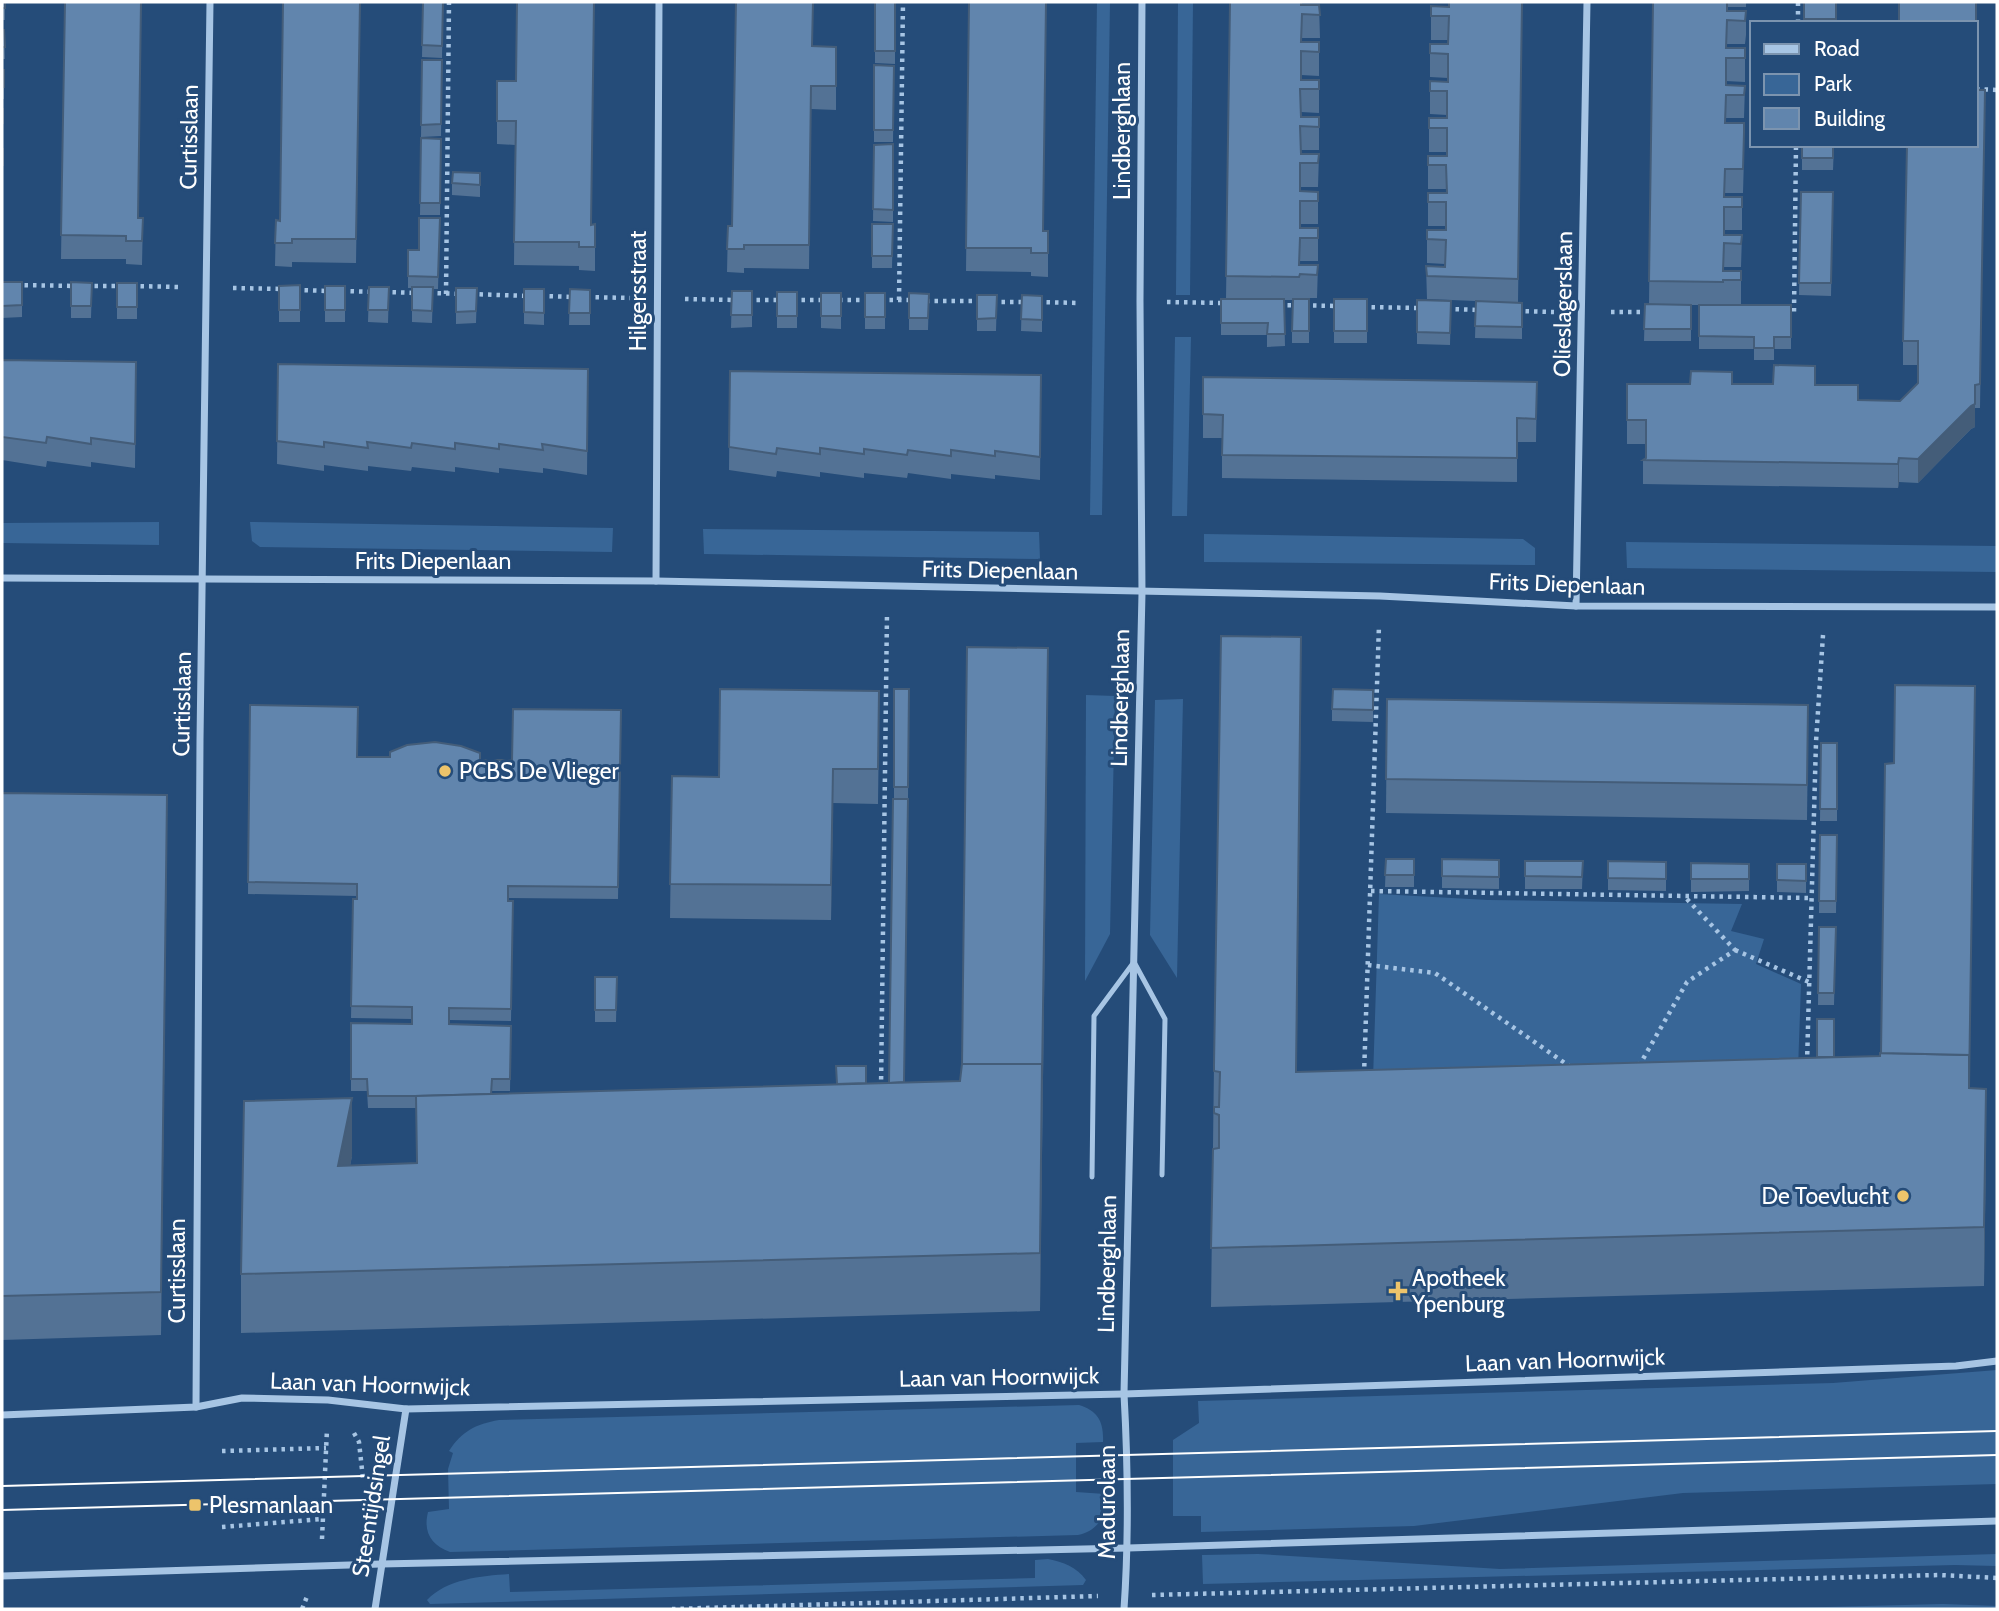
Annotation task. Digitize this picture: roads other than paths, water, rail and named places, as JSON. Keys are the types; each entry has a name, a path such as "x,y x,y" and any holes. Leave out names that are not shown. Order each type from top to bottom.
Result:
{"street":[{"name":"Curtisslaan","path":"196,1406 200,740 210,2"},
{"name":"Hilgersstraat","path":"656,581 659,2"},
{"name":"Lindberghlaan","path":"1124,1394 1142,593 1142,2"},
{"name":"Olieslagerslaan","path":"1576,606 1587,2"},
{"name":"Frits Diepenlaan","path":"2,578 656,581 1380,596 1576,606 1997,607"},
{"name":"Laan van Hoornwijck","path":"2,1415 196,1406 242,1398 328,1400 405,1409 1124,1394 1956,1366 1997,1361"},
{"name":"Madurolaan","path":"1124,1394 1128,1548 1124,1609"},
{"name":"Steentijdsingel","path":"374,1609 405,1409"},
{"path":"2,1576 381,1564 1128,1548 1997,1521"}],"lane":[{"path":"1092,1177 1094,1016 1133,962 1165,1019 1162,1175"}],"tram line":[{"path":"2,1486 1997,1431"},
{"path":"2,1510 1997,1455"}],"place":[{"name":"PCBS De Vlieger","path":"445,771"},
{"name":"De Toevlucht","path":"1903,1196"},
{"name":"Apotheek Ypenburg","path":"1398,1291"},
{"name":"Plesmanlaan","path":"195,1505"}]}
